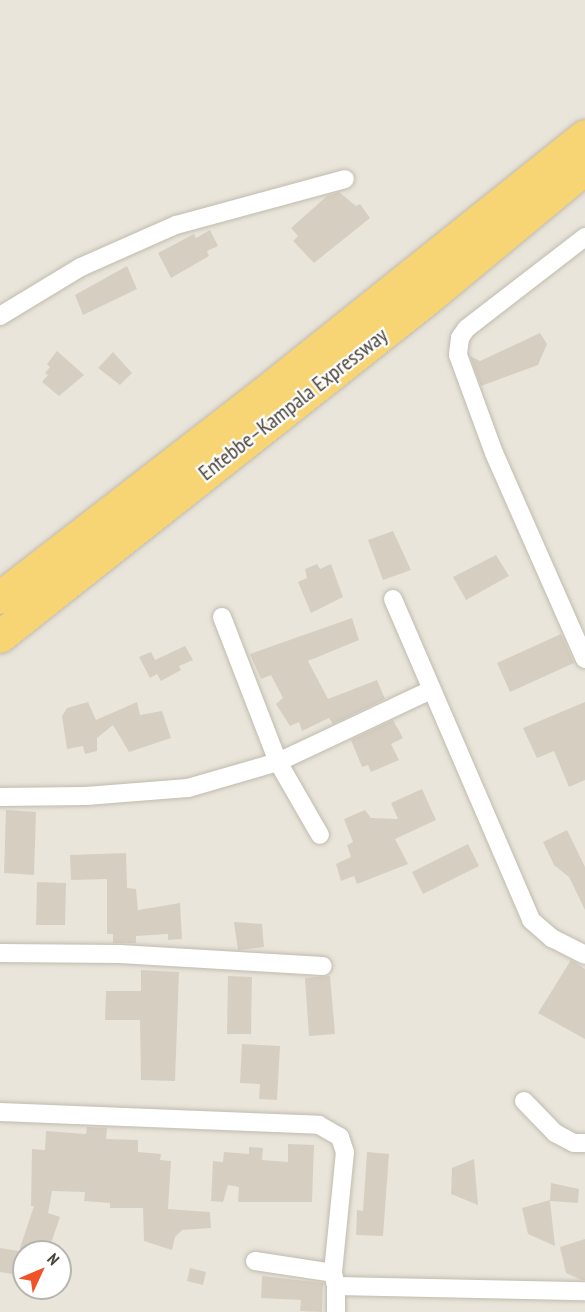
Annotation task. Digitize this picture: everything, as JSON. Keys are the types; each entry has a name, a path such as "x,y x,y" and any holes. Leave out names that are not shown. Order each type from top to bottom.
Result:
{"highway":[{"name":"Entebbe–Kampala Expressway","path":"0,598 262,395 585,136"},
{"name":"Entebbe–Kampala Expressway","path":"0,637 428,299 585,169"}],"street":[{"path":"0,316 81,267 176,225 345,179"},
{"path":"585,237 466,329 460,338 458,355 494,453 585,659"},
{"path":"393,598 531,920 538,928 585,955"},
{"path":"222,617 278,762 320,835"},
{"path":"0,796 86,796 188,788 278,762 431,690"},
{"path":"0,953 120,954 323,966"},
{"path":"524,1101 555,1133 574,1143 585,1143"},
{"path":"0,1112 319,1125 332,1131 340,1137 345,1152 334,1280 336,1312"},
{"path":"255,1262 334,1280 585,1292"}],"shaded area":[{"path":"0,0 585,0 585,1312 0,1312"}],"building":[{"path":"339,192 356,206 360,204 370,218 314,263 293,241 298,236 291,228 327,196"},
{"path":"210,230 218,246 207,251 209,256 171,278 158,253 194,234 196,238"},
{"path":"127,266 137,289 83,315 75,295"},
{"path":"540,333 547,344 538,365 481,386 470,356 480,361"},
{"path":"57,351 84,375 59,396 42,382 48,375 45,373 50,367 47,364"},
{"path":"113,352 132,373 120,385 98,368"},
{"path":"393,531 411,570 383,580 368,540"},
{"path":"496,555 509,576 466,600 453,577"},
{"path":"317,564 320,569 331,564 343,597 311,613 298,582 307,578 305,569"},
{"path":"352,618 359,640 308,661 328,699 377,680 385,699 333,724 329,718 302,731 299,722 290,726 276,704 283,698 271,675 261,679 250,654"},
{"path":"561,634 574,663 510,692 497,663"},
{"path":"185,646 193,660 179,666 181,670 161,681 157,674 150,678 139,657 151,652 155,660"},
{"path":"88,702 96,720 137,702 140,715 162,711 171,738 129,752 113,725 97,738 97,751 85,754 83,746 67,749 62,716 67,708"},
{"path":"585,702 585,780 569,787 554,751 537,758 523,728"},
{"path":"393,720 403,738 391,744 399,760 371,772 368,765 362,767 351,740"},
{"path":"422,789 436,820 395,839 408,864 357,884 354,876 341,881 336,864 351,857 347,845 353,842 344,819 365,810 371,818 398,819 391,803"},
{"path":"6,810 36,812 34,875 4,873"},
{"path":"567,830 585,867 585,910 569,877 554,865 543,842"},
{"path":"468,844 479,866 423,894 412,872"},
{"path":"126,853 127,888 136,889 138,910 180,903 182,939 168,940 168,934 136,936 136,943 113,943 113,934 107,934 107,879 71,880 70,855"},
{"path":"37,882 66,883 65,925 36,925"},
{"path":"234,922 262,924 264,947 238,950"},
{"path":"571,960 585,969 585,1039 538,1013"},
{"path":"141,970 179,972 175,1081 141,1080 140,1020 105,1020 106,991 141,991"},
{"path":"228,976 252,977 251,1034 227,1034"},
{"path":"330,976 335,1034 309,1036 305,978"},
{"path":"242,1044 280,1046 277,1100 259,1099 260,1084 240,1083"},
{"path":"87,1127 107,1128 106,1139 138,1140 138,1152 161,1154 160,1160 171,1161 168,1209 210,1212 211,1228 182,1230 175,1237 172,1250 144,1241 143,1208 110,1208 110,1203 84,1201 85,1192 52,1191 48,1213 60,1217 52,1240 23,1240 34,1206 31,1206 32,1149 45,1150 46,1131 86,1134"},
{"path":"288,1144 314,1145 312,1202 238,1202 239,1187 228,1185 223,1202 211,1201 213,1161 223,1162 224,1152 249,1154 249,1147 263,1148 262,1160 288,1162"},
{"path":"367,1152 389,1154 383,1236 356,1235 357,1210 363,1211"},
{"path":"474,1159 478,1205 451,1194 452,1168"},
{"path":"551,1183 579,1189 578,1203 550,1201 555,1246 528,1234 522,1208 550,1200"},
{"path":"585,1239 585,1280 582,1280 566,1273 560,1247"},
{"path":"0,1248 12,1250 12,1274 0,1272"},
{"path":"190,1268 206,1272 203,1285 187,1281"},
{"path":"262,1276 323,1283 322,1312 300,1311 301,1300 261,1298"}]}
